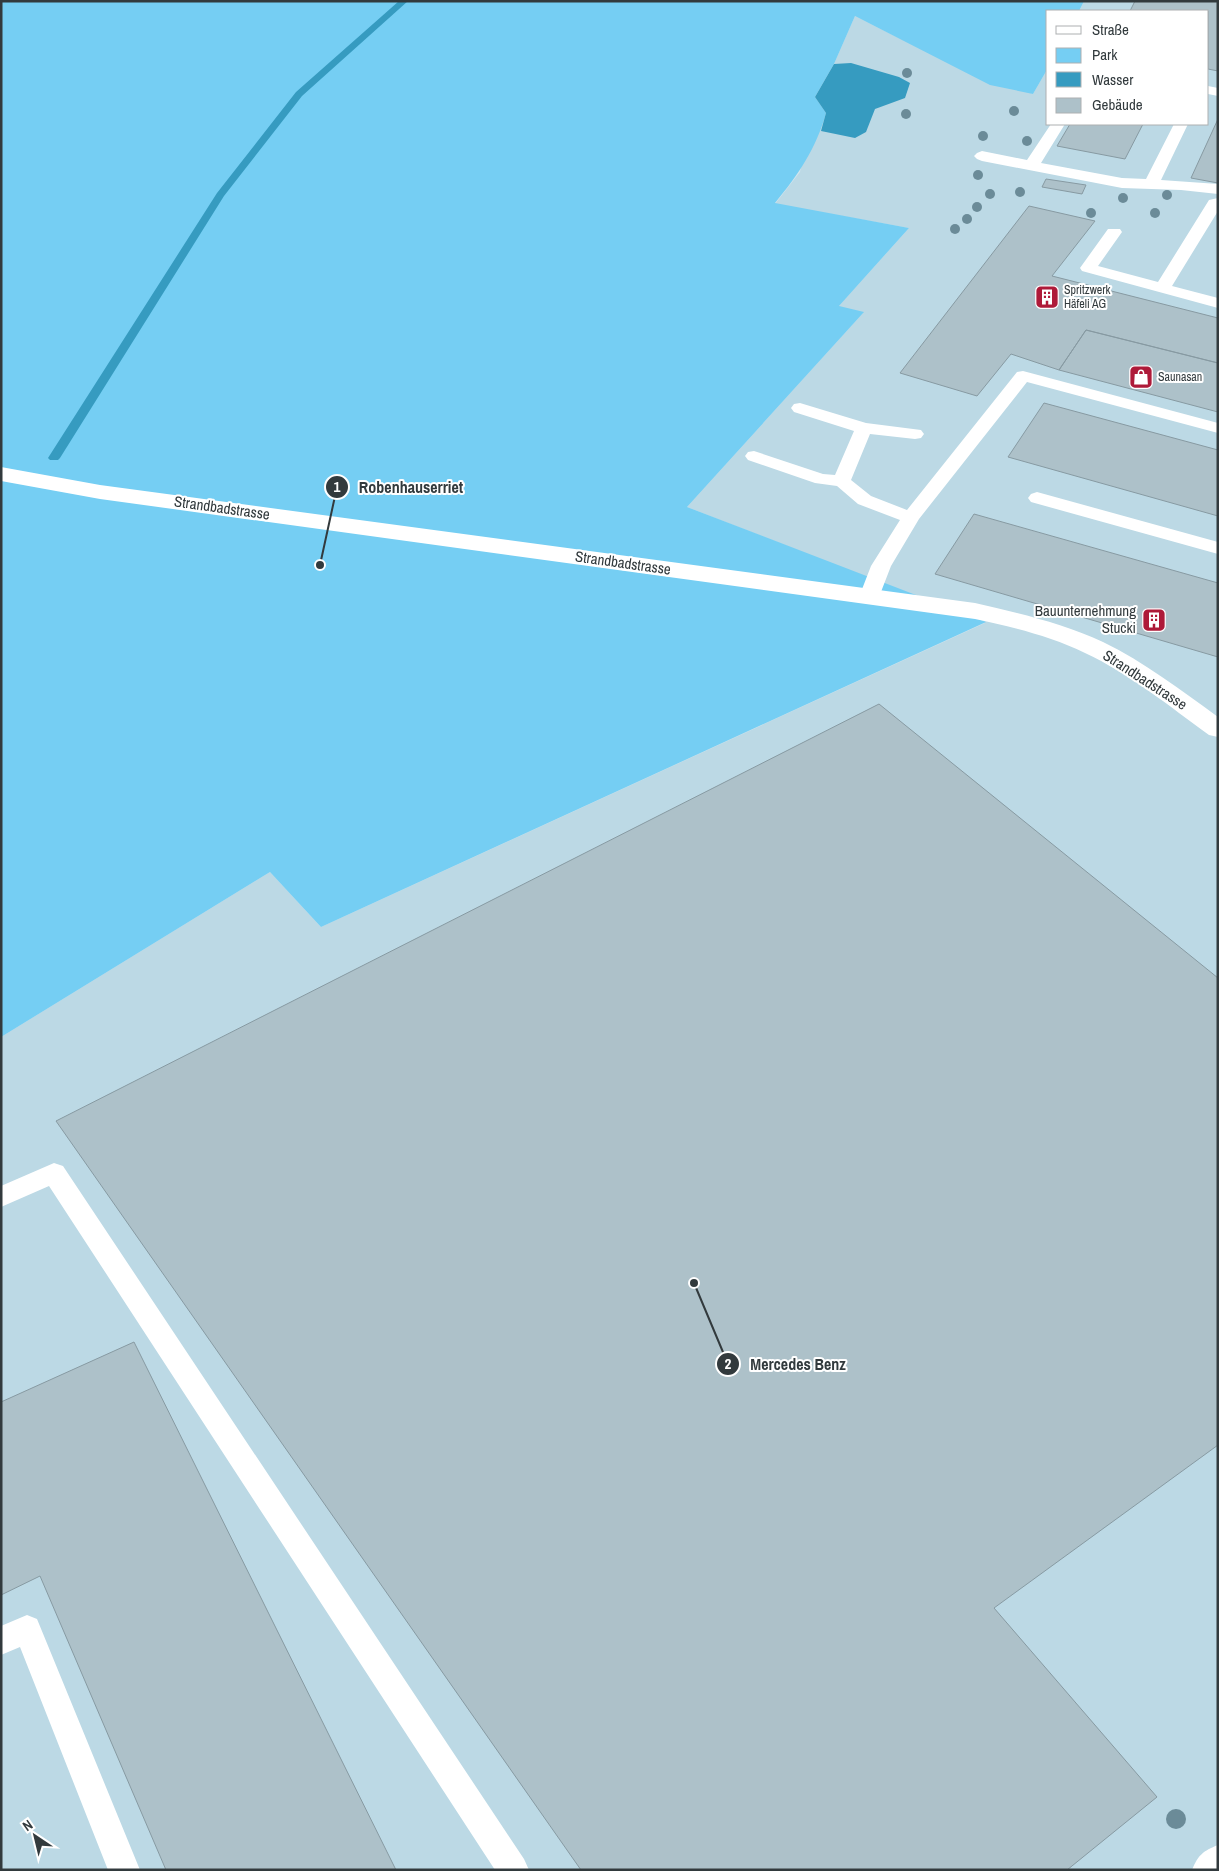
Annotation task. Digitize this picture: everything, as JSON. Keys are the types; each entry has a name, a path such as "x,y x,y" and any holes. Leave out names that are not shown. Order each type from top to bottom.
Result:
{"street":[{"name":"Strandbadstrasse","path":"1,474 100,492 975,611 1019,620 1058,632 1094,648 1131,668 1218,729"},
{"path":"1211,1870 1218,1864"}],"lane":[{"path":"1031,166 1057,125"},
{"path":"1151,185 1181,125"},
{"path":"982,156 1098,180 1218,189"},
{"path":"1162,288 1215,203 1218,203"},
{"path":"1114,232 1088,268 1218,303"},
{"path":"869,597 880,566 911,516 1023,376 1218,428"},
{"path":"800,408 864,428 914,434"},
{"path":"842,480 864,428"},
{"path":"754,456 821,479 842,480 861,500 874,506 911,516"},
{"path":"1037,498 1218,548"},
{"path":"1,1197 54,1174 514,1870"},
{"path":"1,1641 27,1629 124,1870"}],"shaded area":[{"path":"1084,1 1218,1 1218,1870 1,1870 1,1037 270,872 321,927 985,623 687,507 863,313 838,307 909,228 775,204 800,172 815,97 834,64 855,16 899,38 1033,94 1046,71 1046,125 1209,125 1209,10 1080,10"}],"green space":[{"path":"1,1 1084,1 1080,10 1046,10 1046,71 1033,94 990,85 855,16 834,64 815,97 826,113 812,150 799,172 775,203 909,228 839,306 864,312 687,507 986,622 321,927 270,872 1,1037"}],"water":[{"path":"851,63 899,77 910,83 905,98 875,109 866,132 855,138 821,131 826,113 815,97 834,64"}],"building":[{"path":"1135,1 1218,1 1218,71 1209,69 1209,10 1130,10"},
{"path":"1218,119 1218,183 1191,178"},
{"path":"1069,125 1142,125 1125,159 1057,146"},
{"path":"1046,179 1086,185 1082,194 1042,187"},
{"name":"Spritzwerk Häfeli AG","path":"1029,206 1095,221 1052,276 1218,318 1218,363 1086,330 1059,370 1011,354 977,396 900,373"},
{"path":"1086,330 1218,363 1218,412 1059,370"},
{"path":"1044,403 1218,450 1218,516 1008,457"},
{"name":"Bauunternehmung Stucki","path":"974,514 1218,583 1218,657 935,574"},
{"path":"879,704 1218,978 1218,1445 994,1608 1157,1797 1067,1870 581,1870 56,1121"},
{"path":"134,1342 396,1870 166,1870 40,1576 1,1595 1,1402"}],"waterway":[{"path":"54,458 220,195 299,94 404,1"}],"place":[{"name":"Spritzwerk Häfeli AG","path":"1047,297"},
{"name":"Saunasan","path":"1141,377"},
{"name":"Robenhauserriet","path":"320,565"},
{"name":"Bauunternehmung Stucki","path":"1154,620"},
{"name":"Mercedes Benz","path":"694,1283"}]}
